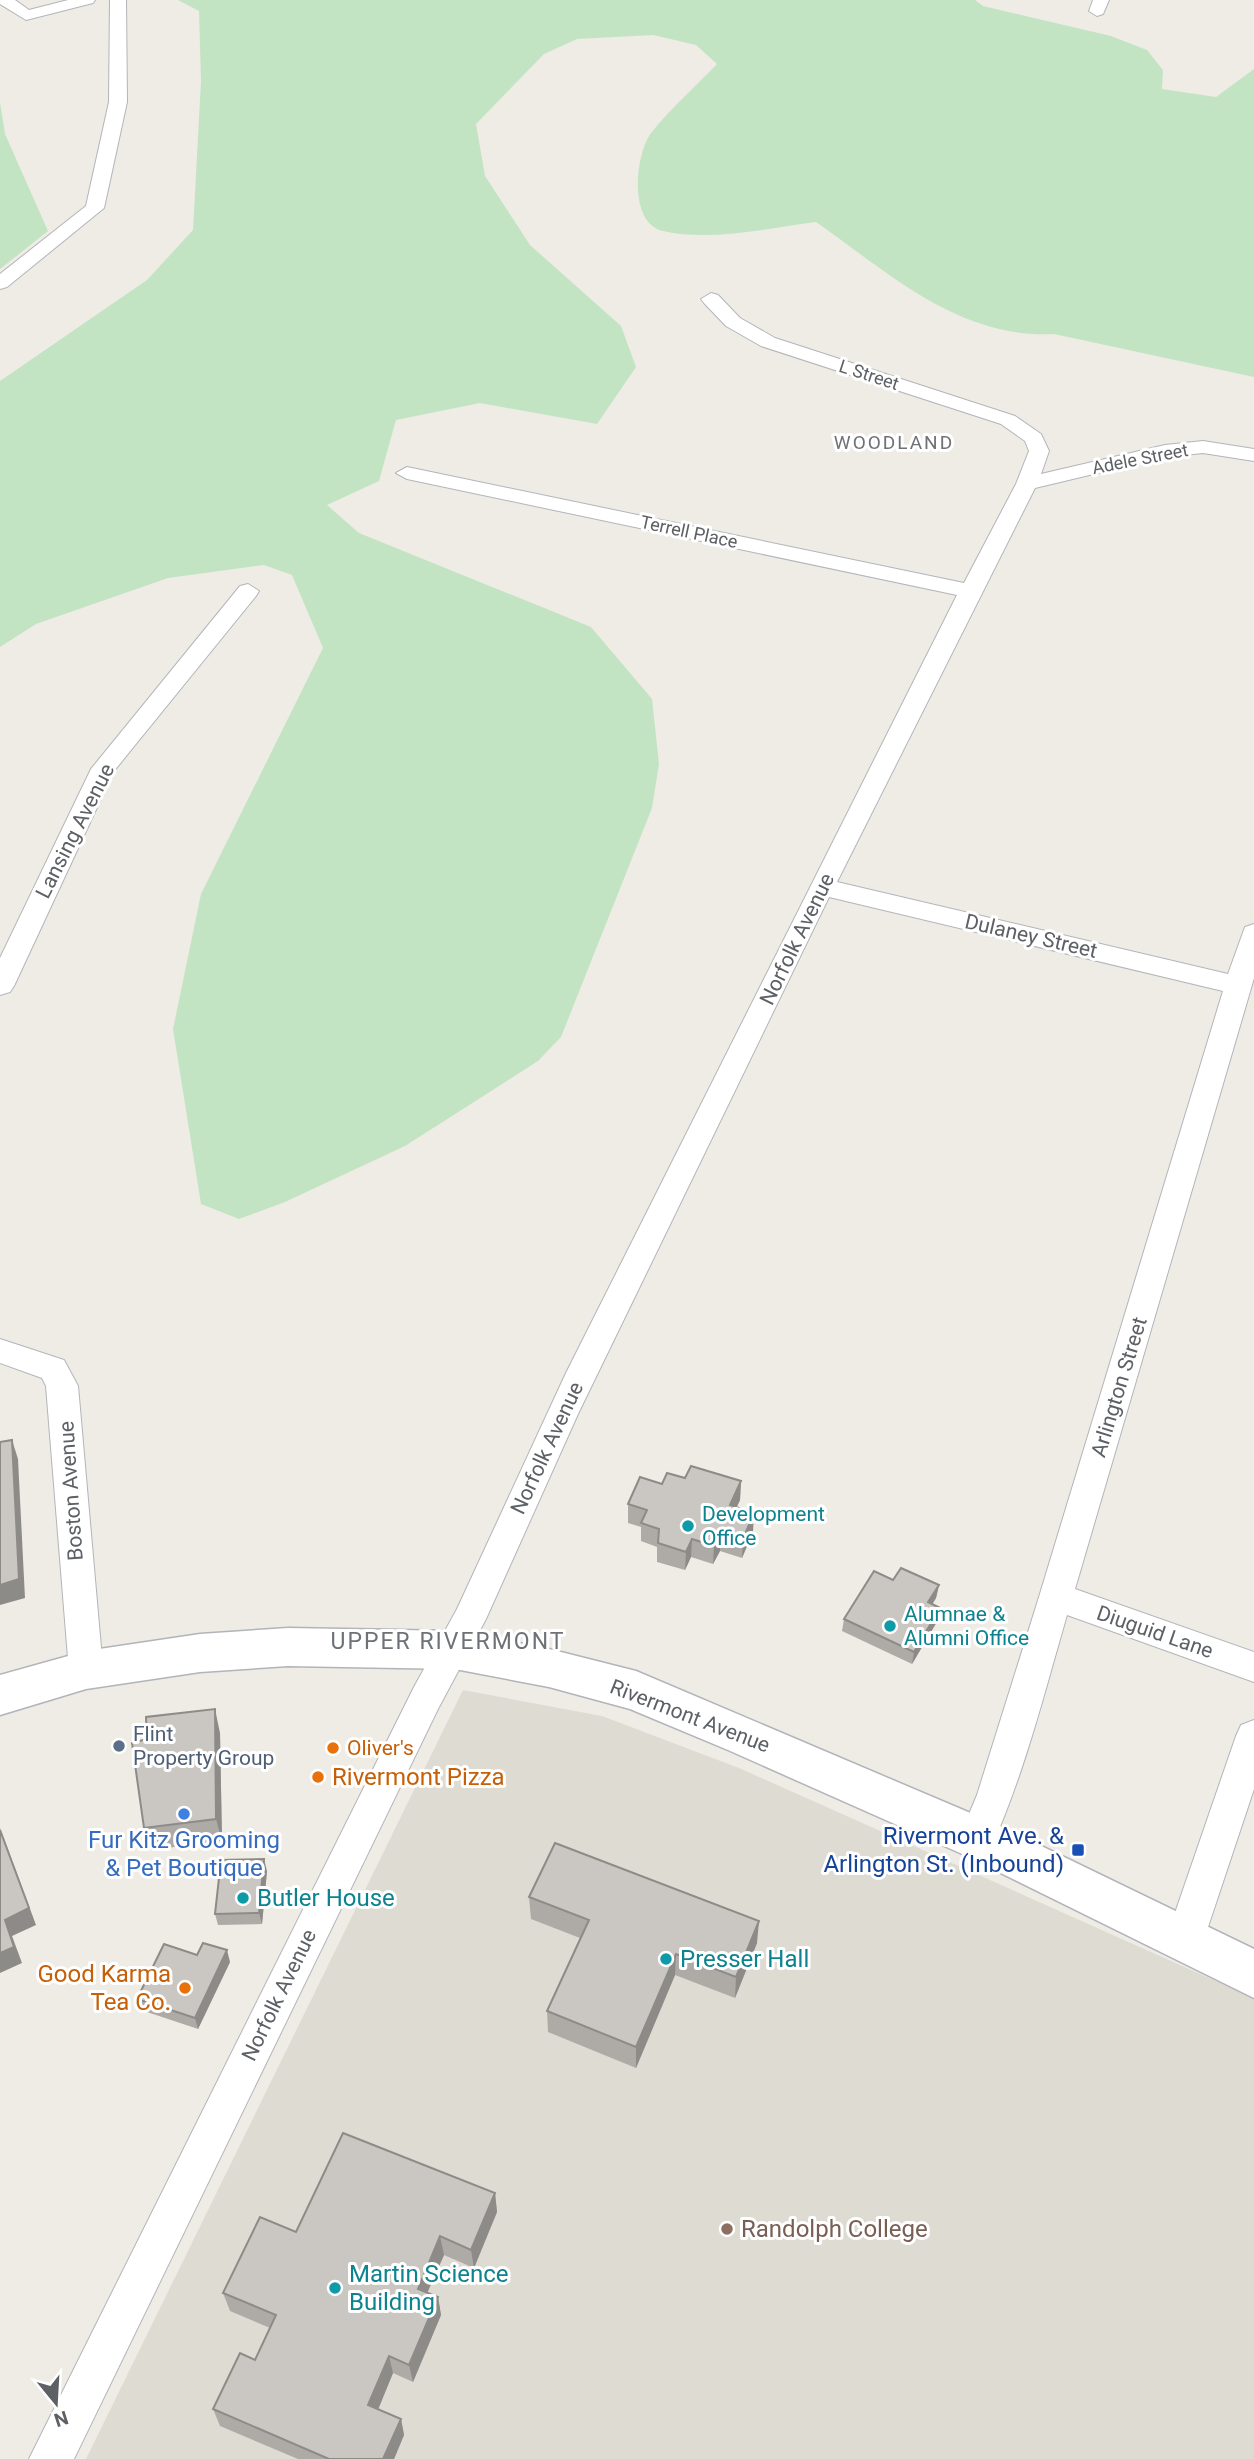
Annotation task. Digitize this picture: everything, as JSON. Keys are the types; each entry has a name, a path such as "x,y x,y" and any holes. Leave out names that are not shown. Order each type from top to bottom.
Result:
{"main road":[{"name":"Rivermont Avenue","path":"0,1695 86,1670 200,1653 288,1647 455,1650 549,1668 636,1691 977,1838 1254,1974"}],"street":[{"path":"4,0 26,15 87,0"},
{"path":"0,284 95,208 118,102 118,0"},
{"name":"L Street","path":"711,299 733,322 768,342 1008,420 1034,438"},
{"name":"Norfolk Avenue","path":"51,2459 426,1698 455,1650 568,1401 824,887 866,794 1027,484 1039,451 1034,438"},
{"name":"Adele Street","path":"1027,484 1165,451 1203,447 1254,455"},
{"name":"Terrell Place","path":"407,473 970,591"},
{"name":"Lansing Avenue","path":"0,986 103,769 248,591"},
{"name":"Dulaney Street","path":"824,887 1242,999"},
{"name":"Arlington Street","path":"977,1838 995,1795 1242,999 1254,933"},
{"name":"Boston Avenue","path":"0,1351 13,1353 53,1369 62,1386 86,1670"},
{"name":"Diuguid Lane","path":"1056,1597 1254,1667"},
{"path":"1185,1939 1254,1736"}],"shaded area":[{"name":"Randolph College","path":"463,1690 602,1716 739,1768 1254,1998 1254,2459 86,2459"}],"green space":[{"path":"178,0 975,0 983,6 1111,36 1147,50 1163,70 1162,89 1216,97 1254,69 1254,377 1054,334 1019,333 987,326 927,299 816,222 720,235 682,234 663,231 652,225 644,215 640,202 638,187 641,156 651,133 717,64 696,45 653,35 577,39 544,54 476,124 485,176 530,245 621,326 636,367 597,424 480,403 396,420 379,481 327,505 359,533 591,627 652,699 659,764 652,808 561,1037 538,1061 405,1146 285,1202 239,1219 201,1204 173,1029 201,894 323,648 292,575 264,565 168,578 36,624 0,647 0,381 147,280 193,230 201,81 199,11"},
{"path":"0,102 5,134 48,231 0,269"}],"building":[{"path":"12,1440 19,1579 0,1585 0,1442"},
{"name":"Development Office","path":"691,1466 741,1481 730,1505 754,1513 743,1539 721,1532 714,1546 692,1539 686,1552 658,1543 659,1529 641,1523 647,1510 628,1504 640,1477 662,1484 667,1473 685,1478"},
{"name":"Alumnae & Alumni Office","path":"901,1568 939,1585 928,1602 940,1608 914,1652 844,1619 874,1571 893,1580"},
{"name":"Fur Kitz Grooming & Pet Boutique","path":"215,1709 216,1819 144,1828 132,1743 147,1739 146,1717"},
{"path":"0,1830 29,1908 5,1920 14,1947 0,1953"},
{"name":"Presser Hall","path":"555,1843 759,1921 736,1977 676,1954 636,2047 547,2011 589,1920 529,1897"},
{"name":"Butler House","path":"264,1859 259,1913 215,1914 221,1860"},
{"name":"Good Karma Tea Co.","path":"203,1943 227,1950 195,2018 137,1999 164,1944 197,1955"},
{"name":"Martin Science Building","path":"343,2133 495,2193 471,2250 440,2236 418,2289 438,2297 409,2365 389,2356 368,2405 401,2419 383,2459 329,2459 213,2409 240,2353 255,2360 276,2315 223,2293 260,2217 296,2232"}],"place":[{"name":"Development Office","path":"688,1526"},
{"name":"Alumnae & Alumni Office","path":"890,1626"},
{"name":"Flint Property Group","path":"119,1746"},
{"name":"Oliver's","path":"333,1748"},
{"name":"Rivermont Pizza","path":"318,1777"},
{"name":"Fur Kitz Grooming & Pet Boutique","path":"184,1814"},
{"name":"Rivermont Ave. & Arlington St. (Inbound)","path":"1078,1850"},
{"name":"Butler House","path":"243,1898"},
{"name":"Presser Hall","path":"666,1959"},
{"name":"Good Karma Tea Co.","path":"185,1988"},
{"name":"Randolph College","path":"727,2229"},
{"name":"Martin Science Building","path":"335,2288"}],"district":[{"name":"WOODLAND","path":"894,442"},
{"name":"UPPER RIVERMONT","path":"448,1641"}]}
